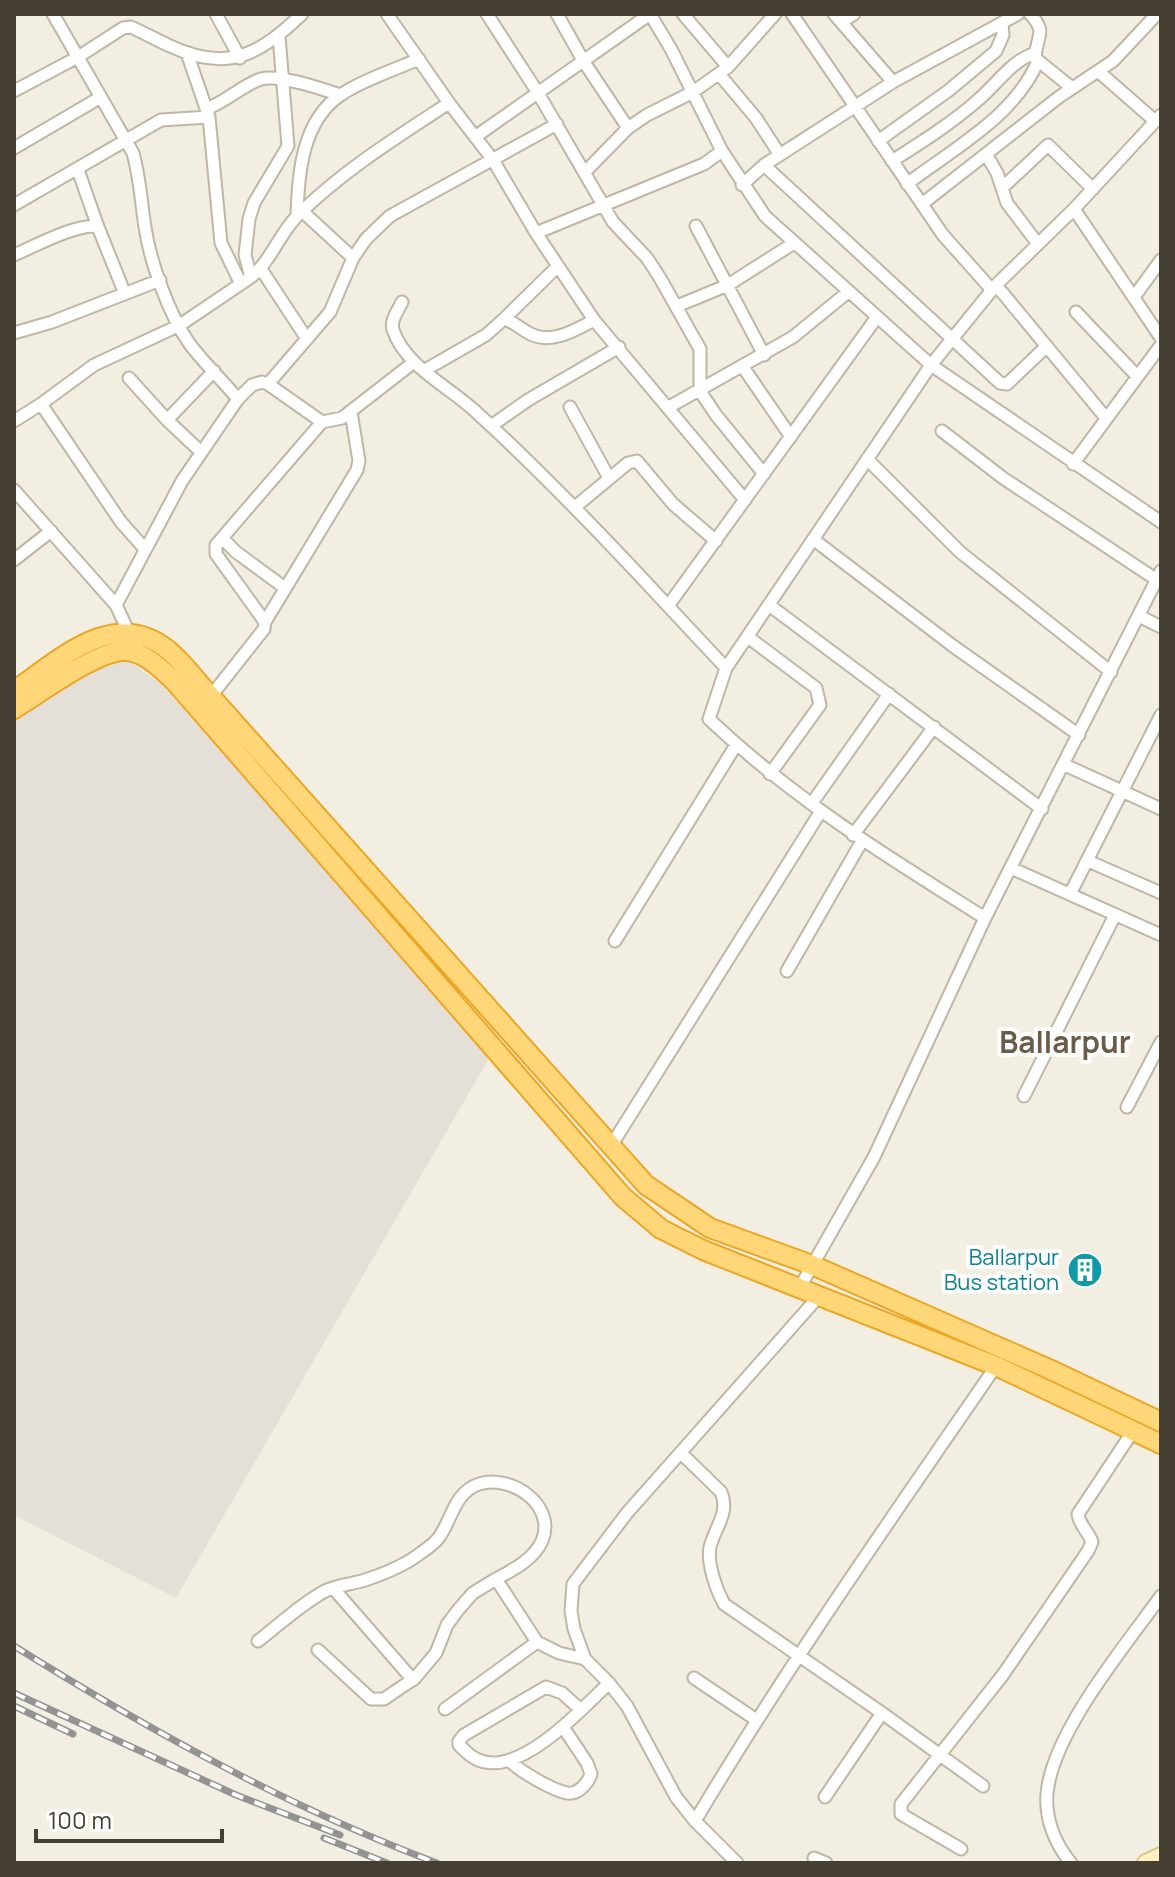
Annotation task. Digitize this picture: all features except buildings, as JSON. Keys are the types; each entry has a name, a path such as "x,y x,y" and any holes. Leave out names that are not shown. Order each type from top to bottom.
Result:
{"highway":[{"path":"14,691 95,637 116,632 174,681 623,1197 661,1229 703,1250 996,1366 1040,1375 1133,1431 1161,1444"},
{"path":"14,709 129,642 150,639 171,652 646,1185 710,1228 812,1265 1040,1375 1161,1422"}],"main road":[{"path":"1146,1863 1161,1856"}],"street":[{"path":"53,14 126,138 140,178 145,229 160,280 180,325 189,343 238,399"},
{"path":"216,14 240,58"},
{"path":"14,91 78,57 123,28 131,27 187,53 227,60 240,58 279,36 302,14"},
{"path":"387,14 493,160 536,233 594,320 745,500"},
{"path":"487,14 557,124 613,222 647,258 677,306 700,349 700,391 764,474"},
{"path":"557,14 584,62 628,128"},
{"path":"475,137 650,14 722,151 765,216 931,365 1073,464 1160,519"},
{"path":"683,14 780,155"},
{"path":"585,172 628,128 693,92 723,71 775,14"},
{"path":"792,14 943,235 1047,346 1106,418"},
{"path":"854,14 838,18 893,82"},
{"path":"742,185 764,165 893,82 1018,14"},
{"path":"907,184 991,121 1031,78 1041,27 1030,14"},
{"path":"922,204 1072,88 1124,52 1157,14"},
{"path":"878,141 948,91 996,51 1003,35 1002,24"},
{"path":"246,280 245,255 254,203 288,146 279,36"},
{"path":"187,53 207,113 221,243 246,280"},
{"path":"1036,57 1072,88"},
{"path":"892,161 979,100 1019,60 1036,57"},
{"path":"353,258 300,214 297,192 306,142 319,119 340,95 419,59"},
{"path":"985,918 858,838 770,774 709,719 726,668 931,365 994,288 1074,209 1158,118 1098,71"},
{"path":"14,205 161,120 207,113 262,79 314,86 340,95"},
{"path":"14,148 101,97"},
{"path":"14,421 94,365 180,325 246,280 261,269 300,214 383,145 449,103"},
{"path":"268,384 330,312 353,258 366,239 390,216 557,124"},
{"path":"1002,188 1048,145 1093,189"},
{"path":"536,233 704,164 722,151"},
{"path":"986,154 1016,217 1038,244"},
{"path":"764,165 1004,385 1047,346"},
{"path":"78,170 125,294"},
{"path":"1074,209 1161,338"},
{"path":"14,255 62,234 93,225 98,227"},
{"path":"696,226 764,355"},
{"path":"677,306 728,285 794,243"},
{"path":"1134,297 1161,260"},
{"path":"425,370 486,335 558,266"},
{"path":"261,269 307,339"},
{"path":"14,333 160,280"},
{"path":"669,407 764,355 817,320 848,292"},
{"path":"402,302 392,327 414,362 491,426 575,507 726,668"},
{"path":"1076,312 1137,376"},
{"path":"668,606 877,317"},
{"path":"504,319 515,322 538,338 559,337 594,320"},
{"path":"1073,464 1161,345"},
{"path":"491,426 528,400 619,347"},
{"path":"265,622 216,554 216,545 322,422 342,418 414,362"},
{"path":"743,367 791,437"},
{"path":"167,420 214,371"},
{"path":"129,378 201,452"},
{"path":"116,605 144,548 201,452 238,399 252,385 268,384 322,422"},
{"path":"41,404 114,513 144,548"},
{"path":"570,407 609,478"},
{"path":"211,696 264,629 265,622 357,470 359,461 351,412"},
{"path":"800,1287 874,1157 985,918 1159,575 1003,478 942,431"},
{"path":"867,459 960,552 1111,672"},
{"path":"575,507 628,463 637,461 673,504 716,541"},
{"path":"14,490 116,605 129,642"},
{"path":"14,560 51,531"},
{"path":"222,538 285,588"},
{"path":"813,539 953,646 1079,735"},
{"path":"769,605 1042,809"},
{"path":"1139,616 1161,627"},
{"path":"748,637 816,688 820,697 820,705 770,774"},
{"path":"611,1146 816,807 889,694"},
{"path":"1070,894 1161,715"},
{"path":"787,971 858,838 934,727"},
{"path":"615,941 736,745"},
{"path":"1065,765 1161,809"},
{"path":"1088,861 1161,893"},
{"path":"1011,868 1161,935"},
{"path":"1024,1096 1115,915"},
{"path":"1127,1107 1161,1042"},
{"path":"737,1863 676,1797 627,1706 585,1659 571,1611 573,1584 627,1513 820,1295"},
{"path":"695,1821 755,1719 996,1366"},
{"path":"961,1849 906,1817 899,1809 901,1804 1002,1676 1088,1551 1092,1542 1090,1534 1079,1521 1078,1514 1133,1431"},
{"path":"681,1453 724,1498 725,1510 710,1551 716,1588 724,1604 983,1786"},
{"path":"258,1641 333,1588 365,1580 420,1554 440,1536 460,1498 474,1486 492,1481 508,1483 530,1495 544,1524 544,1537 537,1550 524,1562 473,1593 447,1625 436,1653 413,1680 384,1699 374,1701 318,1650"},
{"path":"496,1579 537,1642 559,1653 585,1659"},
{"path":"333,1588 413,1680"},
{"path":"1071,1863 1061,1852 1048,1819 1047,1795 1052,1772 1067,1735 1161,1596"},
{"path":"445,1709 537,1642"},
{"path":"694,1678 755,1719"},
{"path":"581,1710 562,1693 546,1687 459,1741 468,1754 481,1762 509,1760 563,1727 581,1710 609,1683"},
{"path":"825,1797 882,1713"},
{"path":"509,1760 523,1772 567,1793 579,1790 591,1774 563,1727"}],"shaded area":[{"path":"124,658 160,683 492,1053 176,1598 14,1515 14,717 88,673"}],"railway":[{"path":"14,1646 220,1765 327,1817 437,1863"},
{"path":"14,1693 236,1795 340,1835"},
{"path":"14,1706 73,1734"},
{"path":"324,1838 387,1863"}],"place":[{"name":"Ballarpur Bus station","path":"1085,1270"}],"district":[{"name":"Ballarpur","path":"1065,1041"}]}
